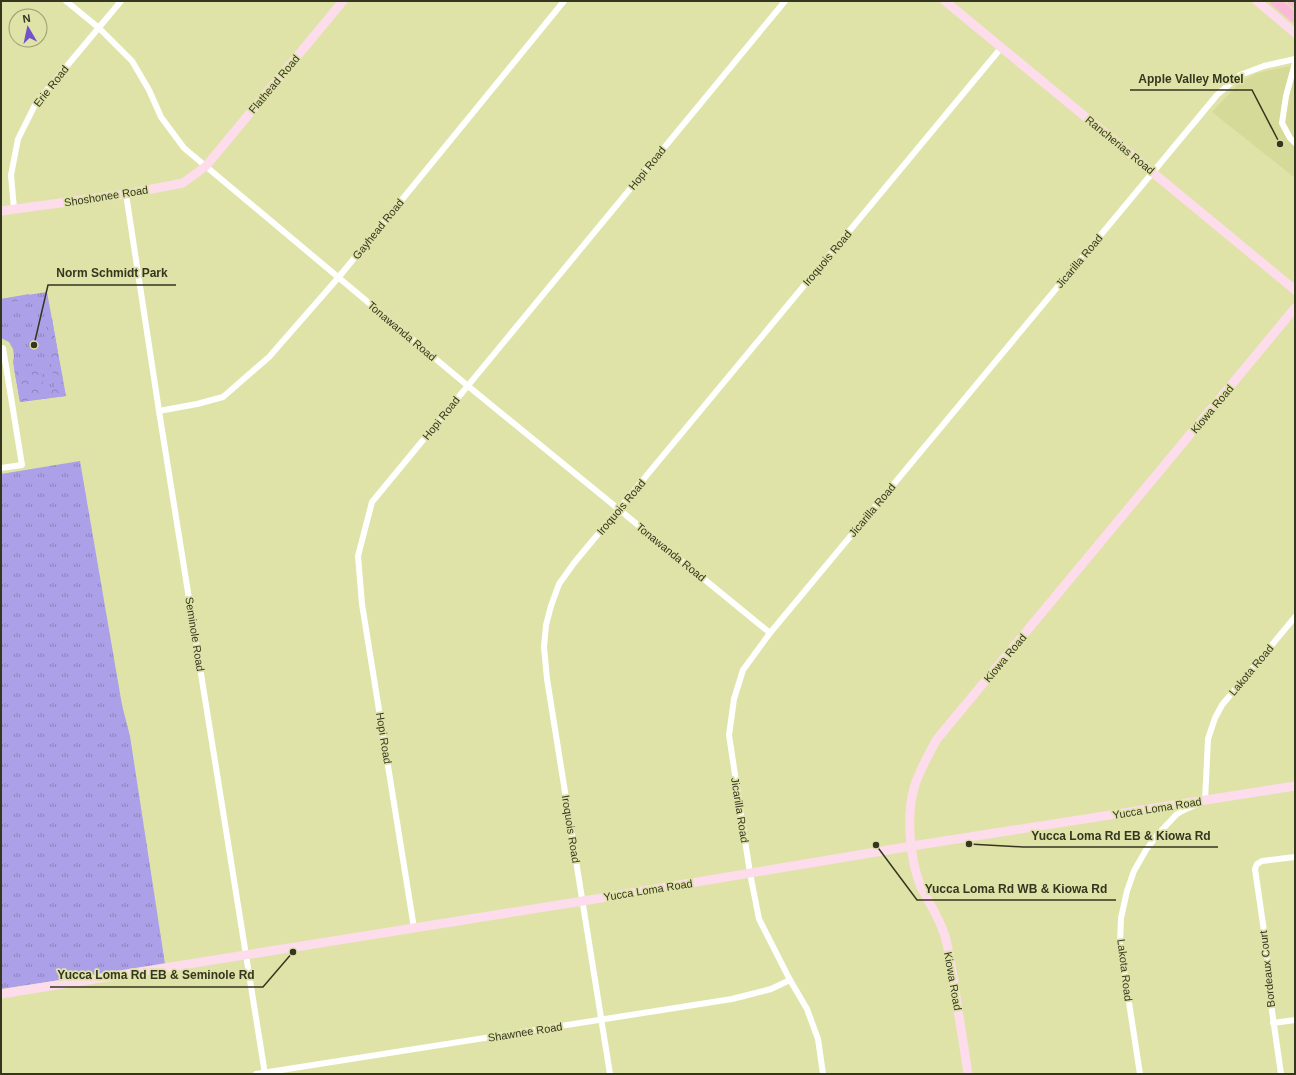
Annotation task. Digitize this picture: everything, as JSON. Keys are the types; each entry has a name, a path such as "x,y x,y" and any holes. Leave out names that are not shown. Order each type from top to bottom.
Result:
{"main road":[{"path":"1275,1 1295,18"}],"street":[{"name":"Tonawanda Road","path":"66,1 99,28 132,61 150,90 161,117 184,148 468,386 770,633"},
{"name":"Erie Road","path":"14,209 11,175 18,138 36,103 121,1"},
{"name":"Flathead Road","path":"206,166 343,1"},
{"name":"Gayhead Road","path":"159,411 197,404 223,397 269,357 338,278 564,1"},
{"name":"Hopi Road","path":"414,928 362,604 358,556 372,502 785,1"},
{"name":"Rancherias Road","path":"945,1 1295,290"},
{"path":"1257,1 1295,33"},
{"name":"Iroquois Road","path":"610,1074 547,679 544,647 546,626 559,584 574,563 1001,48"},
{"name":"Jicarilla Road","path":"823,1074 818,1039 807,1009 790,980 759,919 750,873 729,735 734,699 744,670 770,633 1217,96 1240,75 1264,66 1295,59"},
{"path":"1295,64 1286,96 1282,123 1290,138 1295,143"},
{"name":"Shoshonee Road","path":"1,211 126,194 183,183 206,166"},
{"name":"Seminole Road","path":"126,194 264,1073"},
{"name":"Kiowa Road","path":"968,1074 945,935 920,883 915,866 912,846 911,812 914,790 918,776 937,739 1295,308"},
{"path":"1,468 22,465 2,348"},
{"name":"Lakota Road","path":"1140,1074 1120,944 1121,918 1127,891 1134,871 1146,850 1158,834 1177,814 1206,801 1208,739 1215,718 1222,704 1295,616"},
{"name":"Yucca Loma Road","path":"1,994 583,901 912,846 1295,786"},
{"name":"Bordeaux Court","path":"1281,1074 1273,1023 1266,945 1255,869 1257,864 1262,862 1295,857"},
{"name":"Shawnee Road","path":"256,1074 601,1021 732,999 771,989 790,980"},
{"path":"1273,1023 1295,1020"}],"shaded area":[{"path":"1295,65 1295,178 1212,112 1240,82 1257,73"}],"green space":[{"path":"47,292 66,396 20,402 13,362 13,349 9,342 1,338 1,299"},
{"path":"29,294 30,299 11,302 11,306 1,308 1,299"},
{"path":"52,318 65,396 20,402 14,368 40,365 44,391 55,389 45,319"},
{"path":"80,461 122,705 130,736 165,964 1,989 1,474"}],"place":[{"name":"Apple Valley Motel","path":"1280,144"},
{"name":"Norm Schmidt Park","path":"34,345"},
{"name":"Yucca Loma Rd EB & Kiowa Rd","path":"969,844"},
{"name":"Yucca Loma Rd WB & Kiowa Rd","path":"876,845"},
{"name":"Yucca Loma Rd EB & Seminole Rd","path":"293,952"}]}
